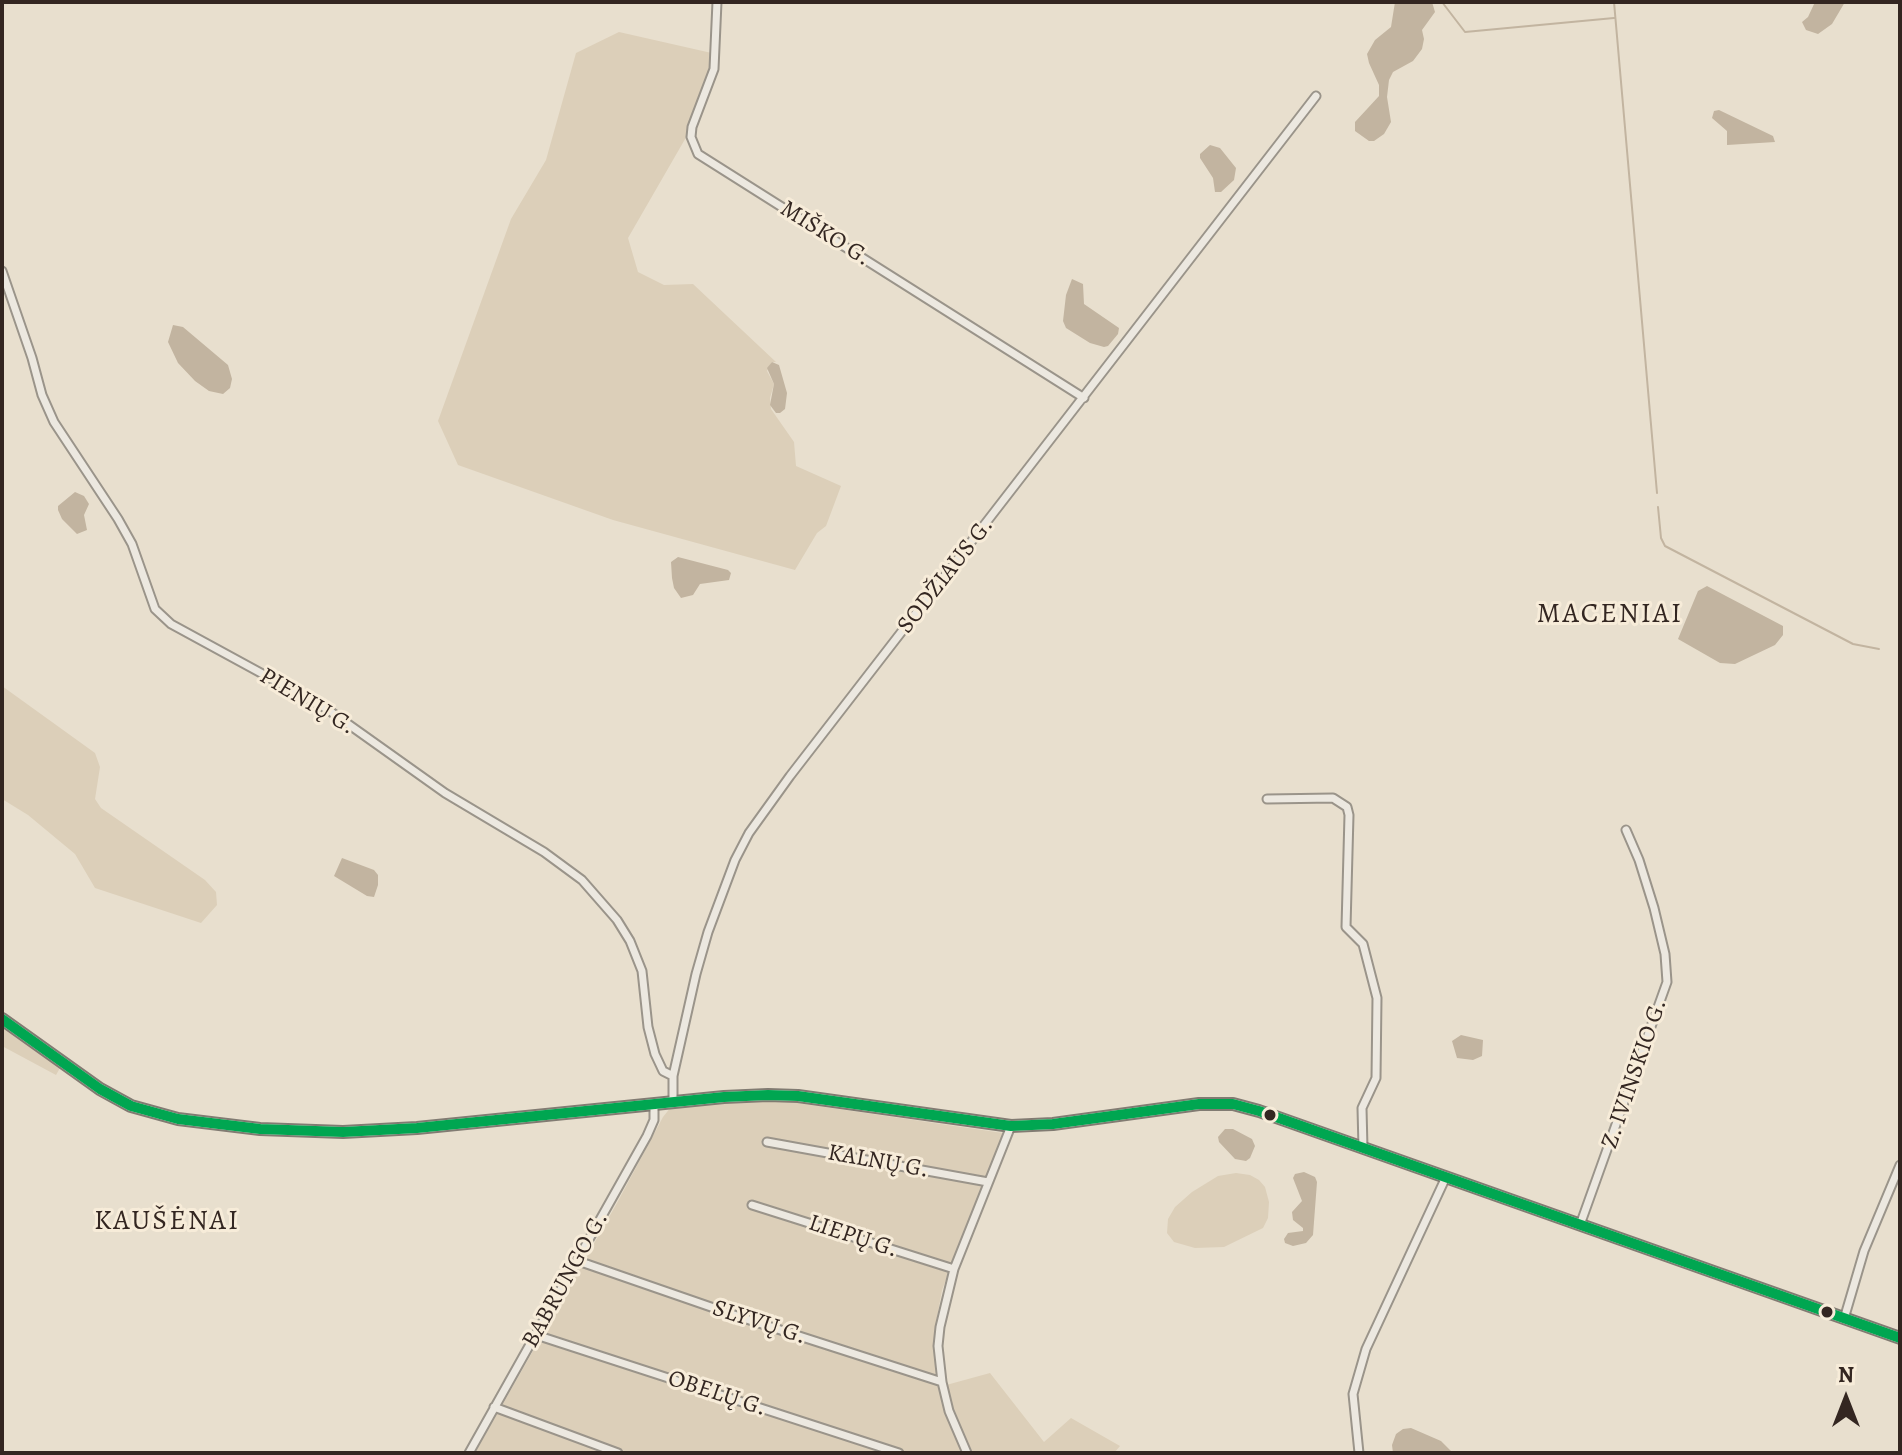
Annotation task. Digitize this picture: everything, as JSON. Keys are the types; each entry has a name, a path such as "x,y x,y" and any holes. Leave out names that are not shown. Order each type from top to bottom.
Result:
{"main road":[{"path":"2,1019 111,1096 156,1114 260,1129 343,1132 509,1120 746,1095 798,1096 1011,1126 1053,1124 1217,1103 1259,1111 1900,1338"}],"street":[{"name":"MIŠKO G.","path":"717,2 714,69 692,127 691,137 698,154 1084,398"},
{"name":"SODŽIAUS G.","path":"673,1102 673,1076 708,932 735,860 749,833 1316,96"},
{"name":"PIENIŲ G.","path":"2,271 42,395 54,422 125,531 155,609 171,624 327,709 445,793 544,852 582,880 617,920 630,941 642,971 648,1027 655,1054 663,1071 673,1076"},
{"path":"1267,799 1333,798 1347,807 1346,927 1363,944 1377,998 1376,1078 1362,1108 1363,1148"},
{"name":"Z. IVINSKIO G.","path":"1580,1225 1667,982 1665,954 1654,908 1626,830"},
{"name":"BABRUNGO G.","path":"469,1453 647,1136 654,1120 654,1104"},
{"path":"967,1453 949,1411 942,1382 938,1346 940,1327 954,1269 1011,1126"},
{"name":"KALNŲ G.","path":"767,1142 988,1182"},
{"path":"1844,1319 1864,1251 1900,1165"},
{"path":"1359,1453 1353,1394 1366,1349 1446,1177"},
{"name":"LIEPŲ G.","path":"752,1205 954,1269"},
{"name":"SLYVŲ G.","path":"578,1261 942,1382"},
{"name":"OBELŲ G.","path":"536,1335 899,1453"},
{"path":"494,1407 618,1453"}],"shaded area":[{"path":"1395,2 1432,2 1435,12 1422,30 1422,49 1413,61 1393,72 1389,80 1387,97 1391,122 1384,134 1369,141 1355,131 1355,122 1379,96 1379,85 1367,54 1375,40 1391,27"},
{"path":"1815,2 1845,2 1832,24 1818,34 1806,30 1802,22"},
{"path":"619,32 716,54 692,127 628,238 638,272 664,285 693,284 776,362 772,362 767,371 774,384 771,409 794,442 796,466 841,486 826,526 817,533 795,570 613,520 458,465 438,421 511,219 546,160 576,53"},
{"path":"1719,110 1773,136 1775,142 1727,145 1727,131 1712,118 1714,111"},
{"path":"1210,145 1220,148 1236,168 1234,180 1221,192 1215,192 1213,178 1200,158 1200,154"},
{"path":"1072,279 1083,284 1084,304 1119,328 1108,346 1090,343 1066,328 1063,321 1066,295"},
{"path":"173,325 183,327 228,365 232,379 230,388 223,394 209,391 178,363 168,342"},
{"path":"772,362 779,365 787,393 785,409 780,413 776,413 770,405 774,384 767,368"},
{"path":"75,492 84,496 89,504 84,515 87,530 77,534 62,519 58,510 58,506"},
{"path":"678,557 728,570 731,573 729,580 700,584 693,595 681,598 672,578 671,562"},
{"path":"1707,586 1783,626 1783,635 1775,645 1735,664 1720,663 1678,639 1698,591"},
{"path":"2,686 95,753 100,767 95,799 101,808 205,880 216,892 217,905 201,923 95,888 75,854 28,815 2,799"},
{"path":"342,858 374,870 378,875 378,885 374,897 334,876"},
{"path":"2,1026 60,1068 56,1075 2,1046"},
{"path":"1461,1035 1483,1040 1482,1056 1473,1060 1457,1058 1452,1041"},
{"path":"739,1100 790,1102 1003,1133 942,1290 934,1351 939,1387 990,1373 1044,1442 1071,1418 1120,1446 1114,1453 475,1453 663,1117 671,1107"},
{"path":"1225,1129 1233,1129 1252,1139 1255,1146 1250,1158 1246,1161 1235,1159 1219,1142 1218,1137"},
{"path":"1304,1172 1315,1177 1317,1182 1313,1235 1306,1243 1293,1246 1285,1243 1284,1239 1288,1233 1303,1231 1303,1228 1293,1220 1292,1212 1302,1201 1293,1178 1295,1174"},
{"path":"1236,1173 1250,1175 1265,1187 1269,1202 1268,1218 1263,1228 1224,1247 1195,1248 1174,1242 1167,1233 1168,1219 1175,1207 1218,1176"},
{"path":"1411,1428 1441,1441 1453,1453 1393,1453 1396,1434"}],"waterway":[{"path":"1442,2 1465,32 1614,18"},
{"path":"1614,2 1657,493"},
{"path":"1658,507 1661,538 1665,546 1853,644 1879,649"}],"transit line":[{"path":"2,1019 100,1089 131,1106 178,1119 260,1129 343,1132 417,1128 768,1095 798,1096 1011,1126 1053,1124 1199,1104 1233,1104 1900,1338"}],"district":[{"name":"MACENIAI","path":"1610,615"},
{"name":"KAUŠĖNAI","path":"167,1222"}]}
